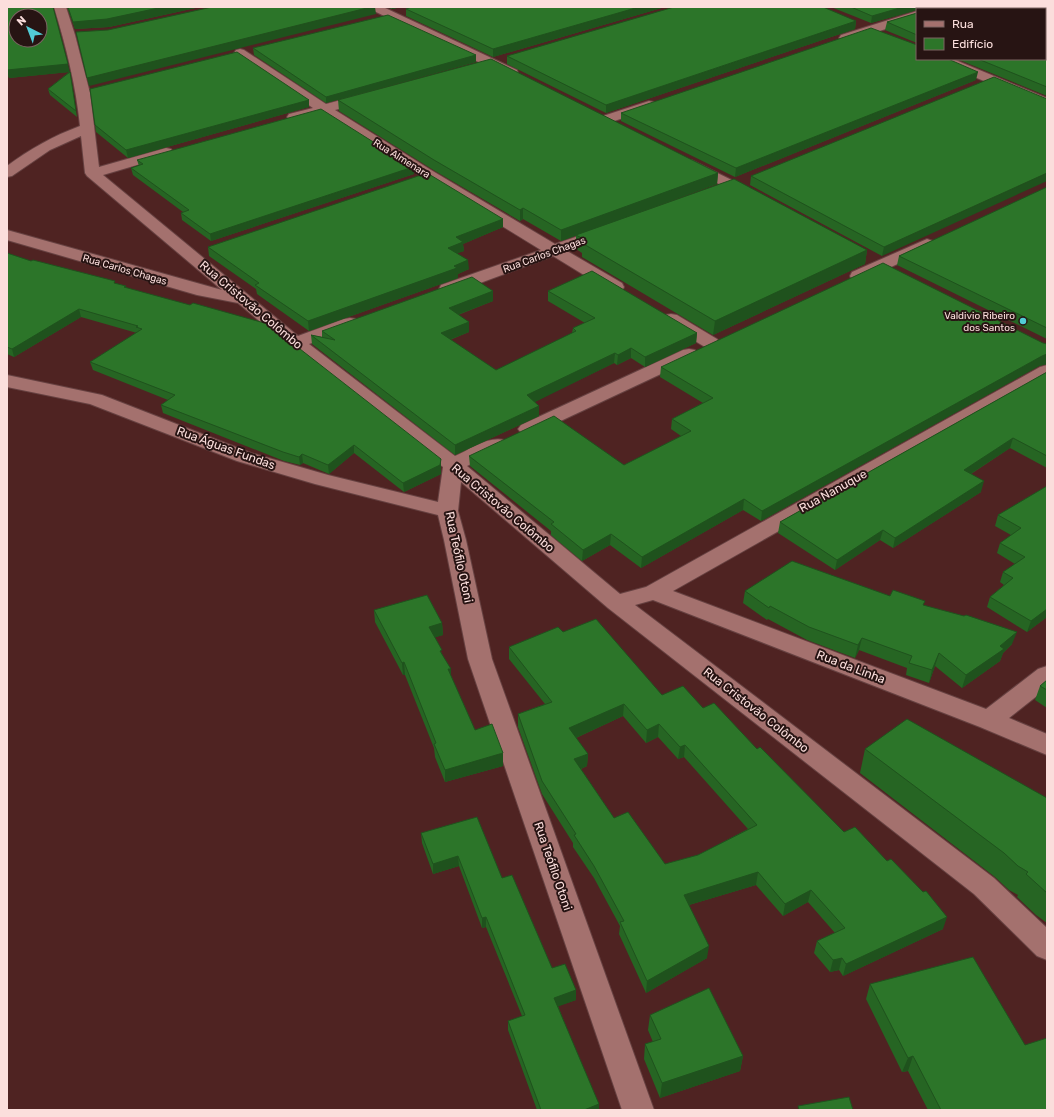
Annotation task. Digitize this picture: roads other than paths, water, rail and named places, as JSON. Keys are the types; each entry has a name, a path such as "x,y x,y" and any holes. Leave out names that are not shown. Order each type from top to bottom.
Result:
{"street":[{"path":"60,7 76,35 91,91 86,129 92,173 177,150"},
{"path":"374,7 528,81"},
{"path":"368,21 406,11"},
{"path":"834,42 916,15"},
{"path":"857,24 891,38"},
{"path":"225,57 255,49"},
{"name":"Rua Almenara","path":"240,53 323,110 629,295"},
{"path":"469,69 508,58"},
{"path":"944,60 1047,103"},
{"path":"969,89 991,80"},
{"path":"285,120 377,95"},
{"path":"605,120 664,100"},
{"path":"591,113 625,130"},
{"path":"7,173 38,150 62,137 86,129"},
{"path":"680,158 768,204"},
{"name":"Rua Cristovão Colômbo","path":"92,173 198,252 243,299 296,343 453,465 616,603 984,886 1047,947"},
{"path":"414,180 429,175"},
{"path":"712,194 749,179"},
{"name":"Rua Carlos Chagas","path":"436,293 622,226"},
{"name":"Rua Carlos Chagas","path":"7,235 203,292 243,299"},
{"path":"840,285 947,235"},
{"path":"453,465 719,340 657,311"},
{"path":"296,343 363,319"},
{"name":"Rua Nanuque","path":"616,603 654,592 1047,371"},
{"name":"Rua Águas Fundas","path":"7,381 95,399 159,423 244,458 322,480 447,511"},
{"name":"Rua Teófilo Otoni","path":"453,465 447,511 455,540 480,659 638,1110"},
{"name":"Rua da Linha","path":"654,592 989,720 1047,745"},
{"path":"989,720 1047,674"}],"place":[{"name":"Valdivio Ribeiro dos Santos","path":"1023,321"}]}
